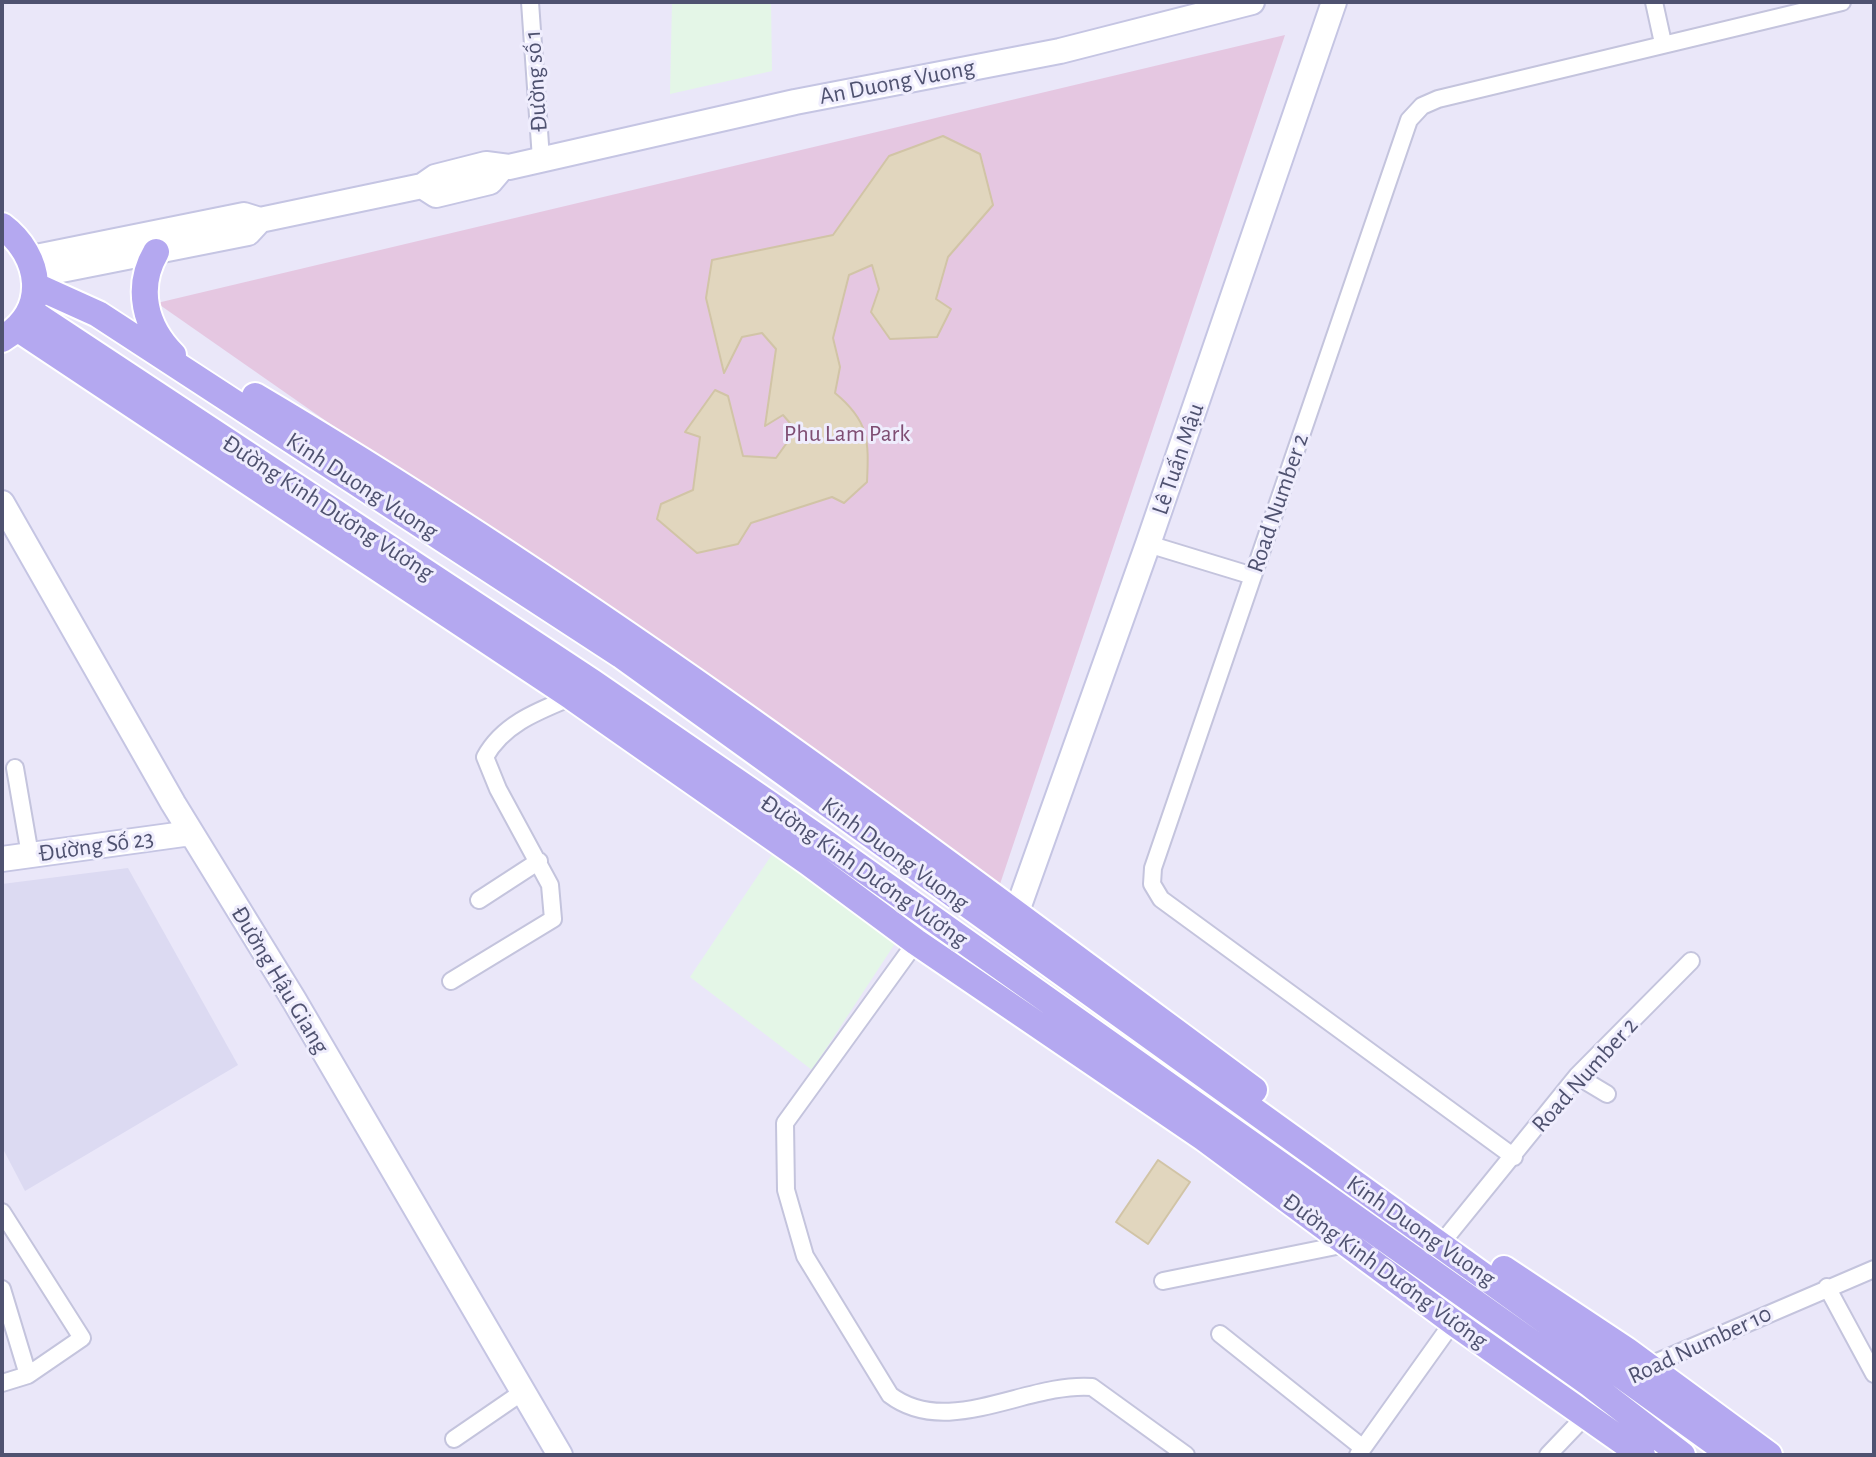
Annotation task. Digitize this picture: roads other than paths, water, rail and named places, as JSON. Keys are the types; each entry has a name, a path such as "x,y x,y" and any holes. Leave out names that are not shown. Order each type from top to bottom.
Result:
{"main road":[{"name":"An Duong Vuong","path":"260,220 422,186 435,177 486,164 501,169 779,105 1060,51 1252,2"},
{"name":"Lê Tuấn Mậu","path":"1012,924 1148,544 1334,2"},
{"path":"244,215 260,220 248,233 156,252 25,300 244,215"},
{"path":"2,226 21,242 25,300"},
{"path":"156,252 145,277 149,319 159,341 195,378"},
{"name":"Kinh Duong Vuong","path":"25,300 98,314 621,655 888,834 1446,1238"},
{"name":"Đường Kinh Dương Vương","path":"25,300 572,697 856,882 916,942 1204,1138 1604,1394 1682,1455"},
{"name":"Đường Kinh Dương Vương","path":"25,300 592,682 856,882 1358,1236 1453,1322 1642,1455"},
{"name":"Đường Hậu Giang","path":"2,503 191,833 560,1455"},
{"name":"Đường Số 23","path":"2,859 191,833"},
{"path":"856,882 888,834"},
{"path":"1446,1238 1636,1372 1769,1455"},
{"path":"1636,1372 1732,1455"}],"street":[{"name":"Đường số 1","path":"530,2 541,159"},
{"path":"1654,2 1663,43"},
{"name":"Road Number 2","path":"1514,1157 1161,899 1152,884 1153,868 1409,120 1422,106 1438,99 1842,2"},
{"path":"1148,544 1253,576"},
{"path":"451,981 553,919 550,885 498,789 485,757 496,737 535,713 572,697"},
{"path":"15,768 30,855"},
{"path":"479,900 539,861"},
{"path":"916,942 785,1123 786,1190 805,1256 890,1395 900,1403 913,1409 940,1412 1092,1387 1186,1455"},
{"name":"Road Number 2","path":"1446,1238 1577,1076 1691,961"},
{"path":"1577,1076 1607,1094"},
{"path":"2,1212 82,1338 28,1375 2,1383"},
{"path":"1163,1281 1358,1236"},
{"name":"Road Number 10","path":"1548,1455 1604,1394 1636,1372 1874,1269"},
{"path":"1827,1287 1874,1374"},
{"path":"2,1289 28,1375"},
{"path":"1220,1334 1360,1452 1453,1322"},
{"path":"454,1439 524,1391"}],"park label":[{"name":"Phu Lam Park","path":"847,434"}]}
